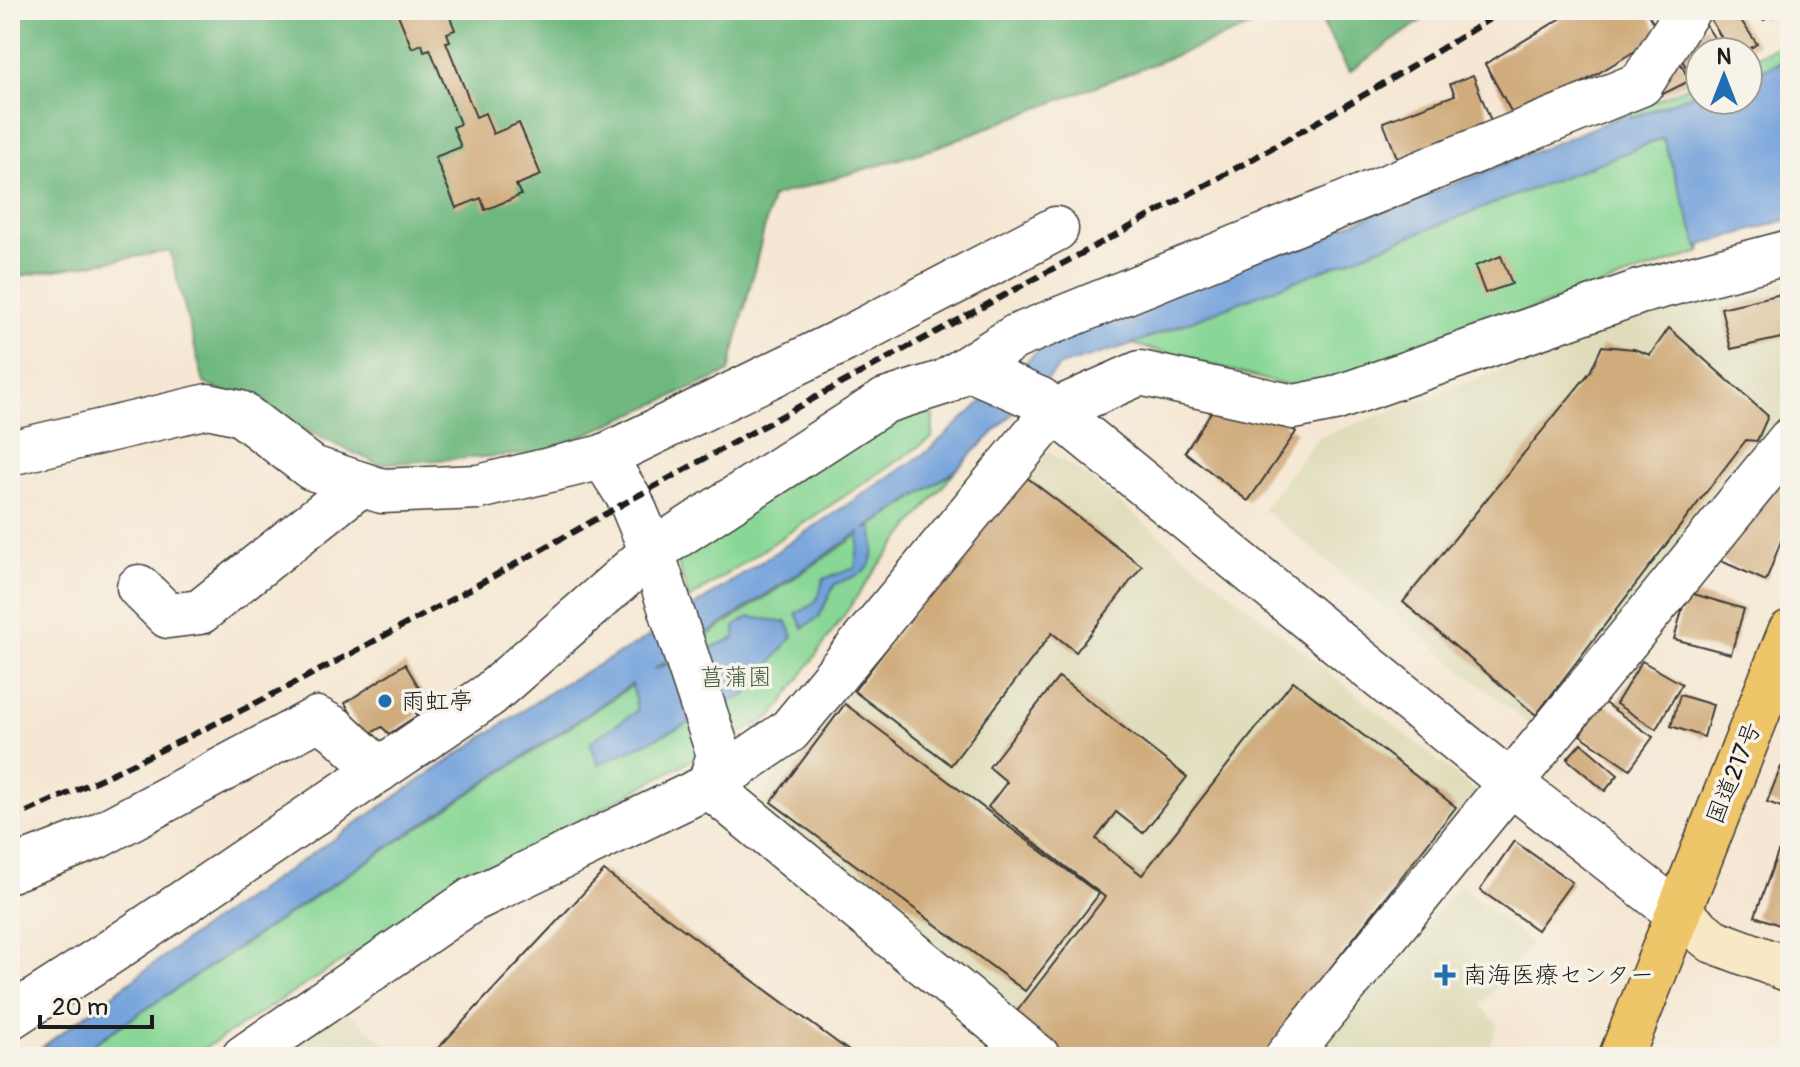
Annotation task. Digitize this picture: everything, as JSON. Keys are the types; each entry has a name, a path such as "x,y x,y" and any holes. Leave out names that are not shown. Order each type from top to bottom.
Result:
{"highway":[{"name":"国道217号","path":"1621,1057 1790,632"}],"street":[{"path":"10,1017 489,695 656,568 885,401 945,382 1015,337 1641,84 1688,10"},
{"path":"10,453 208,406 240,413 312,468 382,491 479,487 603,457 844,340 1056,229"},
{"path":"244,1057 472,900 789,731 1047,406 1140,373 1294,407 1334,399 1639,292 1790,252"},
{"path":"968,368 1047,406 1509,782 1713,941 1790,970"},
{"path":"1287,1057 1790,440"},
{"path":"603,457 630,499 656,568 714,771 1038,1057"},
{"path":"139,587 168,616 200,612 361,484"},
{"path":"10,870 96,837 317,719 335,729 379,770"}],"shaded area":[{"path":"1790,281 1790,411 1531,726 1263,509 1317,438 1655,313"},
{"path":"1047,451 1083,473 1479,794 1272,1057 1053,1057 760,804 767,788 1021,464"},
{"name":"南海医療センター","path":"1460,885 1531,943 1481,1006 1498,1024 1487,1057 1315,1057"},
{"path":"339,1005 402,1057 261,1057"}],"green space":[{"path":"10,10 1294,10 932,149 772,197 729,372 543,453 378,464 204,383 170,251 19,276 10,248"},
{"path":"1316,10 1436,10 1349,72"},
{"path":"1790,41 1790,59 1764,69 1764,53"},
{"path":"1684,88 1684,98 1630,118 1631,112"},
{"path":"1663,138 1700,252 1300,389 1132,344"},
{"path":"899,414 933,415 932,438 689,599 676,556"},
{"name":"菖蒲園","path":"955,471 877,568 774,715 472,879 191,1057 74,1057"}],"water":[{"path":"1790,59 1790,219 1701,245 1700,252 1663,138 1132,344 1060,366 955,471 865,529 873,528 874,552 869,566 865,571 835,584 819,617 803,628 796,613 816,601 823,579 855,568 860,532 654,669 669,664 691,722 598,765 590,742 637,711 632,684 74,1057 29,1057 195,933 559,686 637,644 928,451 1053,337 1480,174 1631,112 1631,118 1684,98 1684,116 1764,116 1764,69"},
{"path":"749,617 787,622 793,636 745,696 728,702 707,649 735,638 735,626"}],"building":[{"path":"396,10 447,10 455,30 447,33 450,41 446,42 476,117 485,113 493,134 519,123 541,175 516,185 521,195 485,210 481,198 456,208 435,157 461,147 453,127 460,124 430,49 424,51 422,44 412,48"},
{"path":"1575,10 1646,10 1660,36 1517,122 1485,64"},
{"path":"1705,10 1734,10 1752,36 1720,36"},
{"path":"1756,10 1777,10 1764,20"},
{"path":"1706,25 1713,36 1691,36"},
{"path":"1684,41 1684,64 1678,52"},
{"path":"1677,55 1684,70 1684,84 1661,95 1658,78"},
{"path":"1473,75 1494,129 1400,165 1383,122 1455,95 1450,84"},
{"path":"1501,256 1512,284 1485,293 1475,266"},
{"path":"1790,292 1790,336 1731,349 1721,308"},
{"path":"1669,328 1768,416 1757,441 1746,440 1536,715 1403,602 1590,372 1602,346 1634,349 1650,355"},
{"path":"1215,406 1270,412 1296,432 1248,501 1185,452"},
{"path":"1021,473 1142,566 1076,652 1052,633 951,765 854,691"},
{"path":"1775,484 1790,495 1790,517 1766,581 1721,561"},
{"path":"1687,592 1744,609 1731,654 1674,639"},
{"path":"1642,661 1682,684 1656,729 1616,704"},
{"name":"雨虹亭","path":"405,664 426,699 409,706 418,715 389,734 382,727 364,737 345,703"},
{"path":"1059,677 1187,777 1143,833 1116,812 1096,839 1142,875 1293,681 1456,807 1261,1057 1061,1057 1011,1019 1105,897 988,807 1007,782 989,767"},
{"path":"1680,695 1713,705 1704,737 1671,726"},
{"path":"1603,702 1653,737 1630,769 1580,735"},
{"path":"845,704 1099,894 1025,991 771,802"},
{"path":"1581,743 1618,775 1605,791 1567,759"},
{"path":"1781,767 1790,770 1790,810 1767,802"},
{"path":"1514,841 1572,882 1537,930 1480,890"},
{"path":"1778,852 1790,856 1790,929 1755,916"},
{"path":"604,871 857,1057 430,1057"}],"railway":[{"path":"10,819 204,729 393,631 1231,171 1504,10"}],"place":[{"name":"雨虹亭","path":"385,701"},
{"name":"南海医療センター","path":"1445,975"}]}
